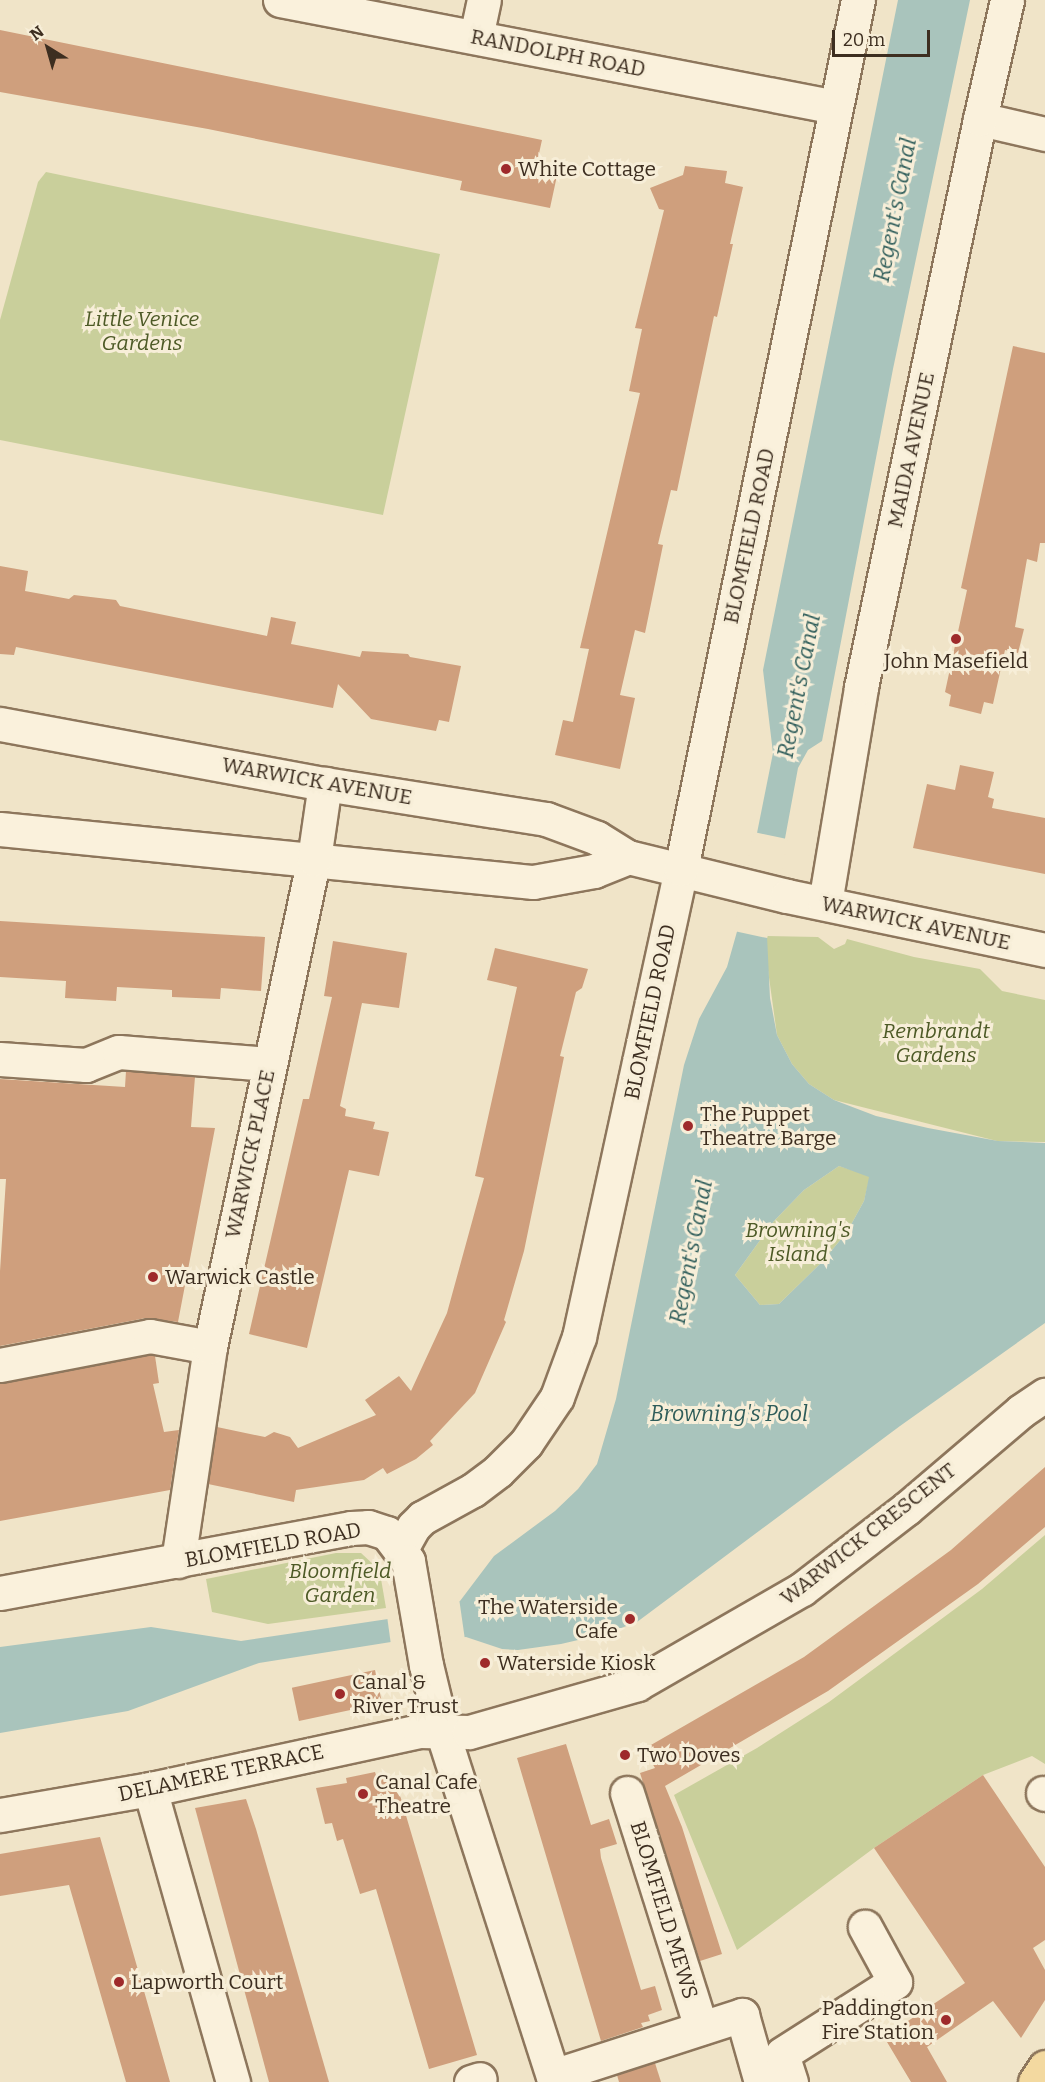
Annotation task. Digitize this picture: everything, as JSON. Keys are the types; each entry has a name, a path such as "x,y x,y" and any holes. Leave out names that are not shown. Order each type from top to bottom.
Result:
{"main road":[{"path":"1035,2082 1045,2067"}],"street":[{"name":"RANDOLPH ROAD","path":"279,0 836,107"},
{"path":"476,37 484,0"},
{"name":"BLOMFIELD ROAD","path":"0,1593 368,1527 387,1533 401,1549 413,1527 422,1518 473,1490 498,1471 526,1443 557,1396 579,1337 681,869 858,0"},
{"name":"MAIDA AVENUE","path":"825,903 861,687 1007,0"},
{"path":"980,119 1045,134"},
{"name":"WARWICK AVENUE","path":"0,724 325,784 546,819 597,838 628,857 787,896 1045,950"},
{"name":"WARWICK PLACE","path":"178,1561 210,1347 314,859 325,784"},
{"path":"0,829 533,882 594,871 628,857"},
{"path":"0,1059 86,1065 120,1052 269,1064"},
{"path":"0,1365 150,1336 210,1347"},
{"name":"WARWICK CRESCENT","path":"442,1731 469,1732 637,1684 719,1639 802,1589 906,1509 1021,1411 1045,1395"},
{"path":"401,1549 408,1561 415,1592 426,1665 442,1731 554,2079"},
{"name":"DELAMERE TERRACE","path":"0,1815 150,1789 419,1731 442,1731"},
{"path":"150,1789 233,2082"},
{"name":"BLOMFIELD MEWS","path":"627,1793 701,2028"},
{"path":"791,2082 782,2054 895,1982 865,1927"},
{"name":"BLOMFIELD MEWS","path":"554,2079 742,2015 761,2082"}],"green space":[{"name":"Little Venice Gardens","path":"46,172 440,254 383,515 0,440 0,320 38,182"},
{"name":"Rembrandt Gardens","path":"767,936 818,937 834,949 845,944 847,939 914,957 980,969 1002,991 1045,1000 1045,1142 997,1141 834,1100 809,1084 792,1064 777,1035 767,963"},
{"name":"Browning's Island","path":"839,1166 870,1176 864,1201 847,1232 822,1262 779,1304 760,1305 735,1275 774,1221 804,1190"},
{"path":"1045,1535 1045,1764 1032,1756 983,1775 874,1848 737,1950 674,1795 757,1748 829,1702 982,1589"},
{"name":"Bloomfield Garden","path":"336,1553 361,1553 375,1566 380,1573 386,1608 268,1624 212,1612 206,1579"}],"water":[{"name":"Browning's Pool","path":"898,0 970,0 893,369 822,741 808,750 798,768 767,936 770,998 777,1035 792,1064 809,1084 834,1100 876,1116 928,1128 998,1141 1045,1143 1045,1323 900,1426 637,1622 608,1633 561,1644 518,1650 502,1649 466,1637 391,1642 259,1663 128,1711 0,1733 0,1647 151,1627 241,1641 388,1619 460,1601 494,1556 555,1511 578,1489 597,1464 616,1399 684,1065 699,1019 727,967 738,928 773,753 763,670","holes":["839,1166 869,1177 864,1201 847,1232 822,1262 779,1304 760,1305 735,1275 774,1221 804,1190"]}],"pier":[{"path":"754,832 788,839 767,938 733,931"},
{"path":"459,1598 465,1640 391,1645 387,1616"}],"building":[{"path":"0,30 542,140 536,167 558,171 550,208 460,190 462,181 208,129 0,92"},
{"path":"685,166 727,171 725,183 743,187 730,244 733,244 717,317 714,316 677,491 671,490 658,544 663,545 645,633 635,630 620,695 635,698 620,769 555,755 563,720 573,722 589,649 580,648 640,393 629,391 642,329 635,328 664,210 659,209 650,188 683,175"},
{"path":"1013,346 1045,353 1045,543 1040,543 1037,562 1027,559 1015,627 1024,629 1018,653 1005,650 993,704 984,702 981,714 949,706 951,695 945,692 967,590 961,588"},
{"path":"0,566 28,571 25,591 69,599 74,595 116,600 120,606 267,636 271,617 296,622 291,644 360,657 362,651 408,654 410,657 461,666 449,722 439,720 436,731 371,719 338,684 333,708 16,647 14,655 0,654"},
{"path":"960,765 994,772 988,797 994,799 992,808 1045,818 1045,874 913,848 927,784 955,790"},
{"path":"0,921 265,937 261,991 221,988 220,999 172,997 172,990 117,987 116,1001 65,998 66,981 0,977"},
{"path":"333,941 407,953 399,1008 362,1003 340,1106 346,1109 345,1116 375,1122 373,1129 389,1132 379,1176 349,1170 307,1348 249,1334 303,1099 309,1099 332,997 324,996"},
{"path":"495,948 588,969 582,988 576,992 560,1056 564,1057 524,1251 504,1320 506,1322 475,1393 430,1441 433,1445 416,1459 387,1474 383,1468 364,1480 296,1490 294,1502 208,1484 217,1427 265,1437 274,1432 290,1437 298,1448 376,1415 365,1400 399,1376 411,1391 447,1313 484,1178 475,1176 517,987 487,980"},
{"path":"126,1071 195,1077 191,1127 215,1128 178,1322 146,1318 0,1346 0,1271 6,1179 0,1179 0,1079 125,1087"},
{"path":"150,1355 155,1356 159,1383 153,1384 164,1432 179,1430 170,1490 0,1521 0,1383"},
{"path":"1045,1467 1045,1527 978,1584 828,1691 665,1786 682,1827 722,1954 700,1961 640,1773 655,1768 644,1749 804,1657 951,1550"},
{"name":"Canal & River Trust","path":"375,1670 382,1703 299,1721 292,1688"},
{"path":"566,1744 591,1825 609,1819 617,1844 600,1849 601,1858 641,1990 655,1986 662,2010 648,2015 650,2021 641,2023 643,2027 601,2041 517,1758"},
{"path":"375,1772 377,1778 394,1775 477,2055 429,2069 376,1889 360,1894 343,1839 337,1841 332,1823 325,1824 316,1788 347,1783 346,1778"},
{"path":"983,1775 1045,1867 1045,1940 1033,1948 1045,1970 1045,2000 1021,2038 993,2001 927,2047 947,2082 911,2082 884,2037 965,1983 874,1848"},
{"path":"246,1799 329,2082 269,2082 195,1808"},
{"name":"Lapworth Court","path":"100,1837 170,2082 126,2082 69,1885 0,1896 0,1854"},
{"path":"655,2063 661,2082 619,2082 617,2075"}],"place":[{"name":"White Cottage","path":"506,169"},
{"name":"John Masefield","path":"956,639"},
{"name":"The Puppet Theatre Barge","path":"688,1126"},
{"name":"Warwick Castle","path":"153,1277"},
{"name":"The Waterside Cafe","path":"630,1619"},
{"name":"Waterside Kiosk","path":"485,1663"},
{"name":"Canal & River Trust","path":"340,1694"},
{"name":"Two Doves","path":"625,1755"},
{"name":"Canal Cafe Theatre","path":"363,1794"},
{"name":"Lapworth Court","path":"119,1982"},
{"name":"Paddington Fire Station","path":"946,2020"}],"water label":[{"name":"Regent's Canal","path":"895,210"},
{"name":"Regent's Canal","path":"799,686"},
{"name":"Regent's Canal","path":"691,1252"}]}
